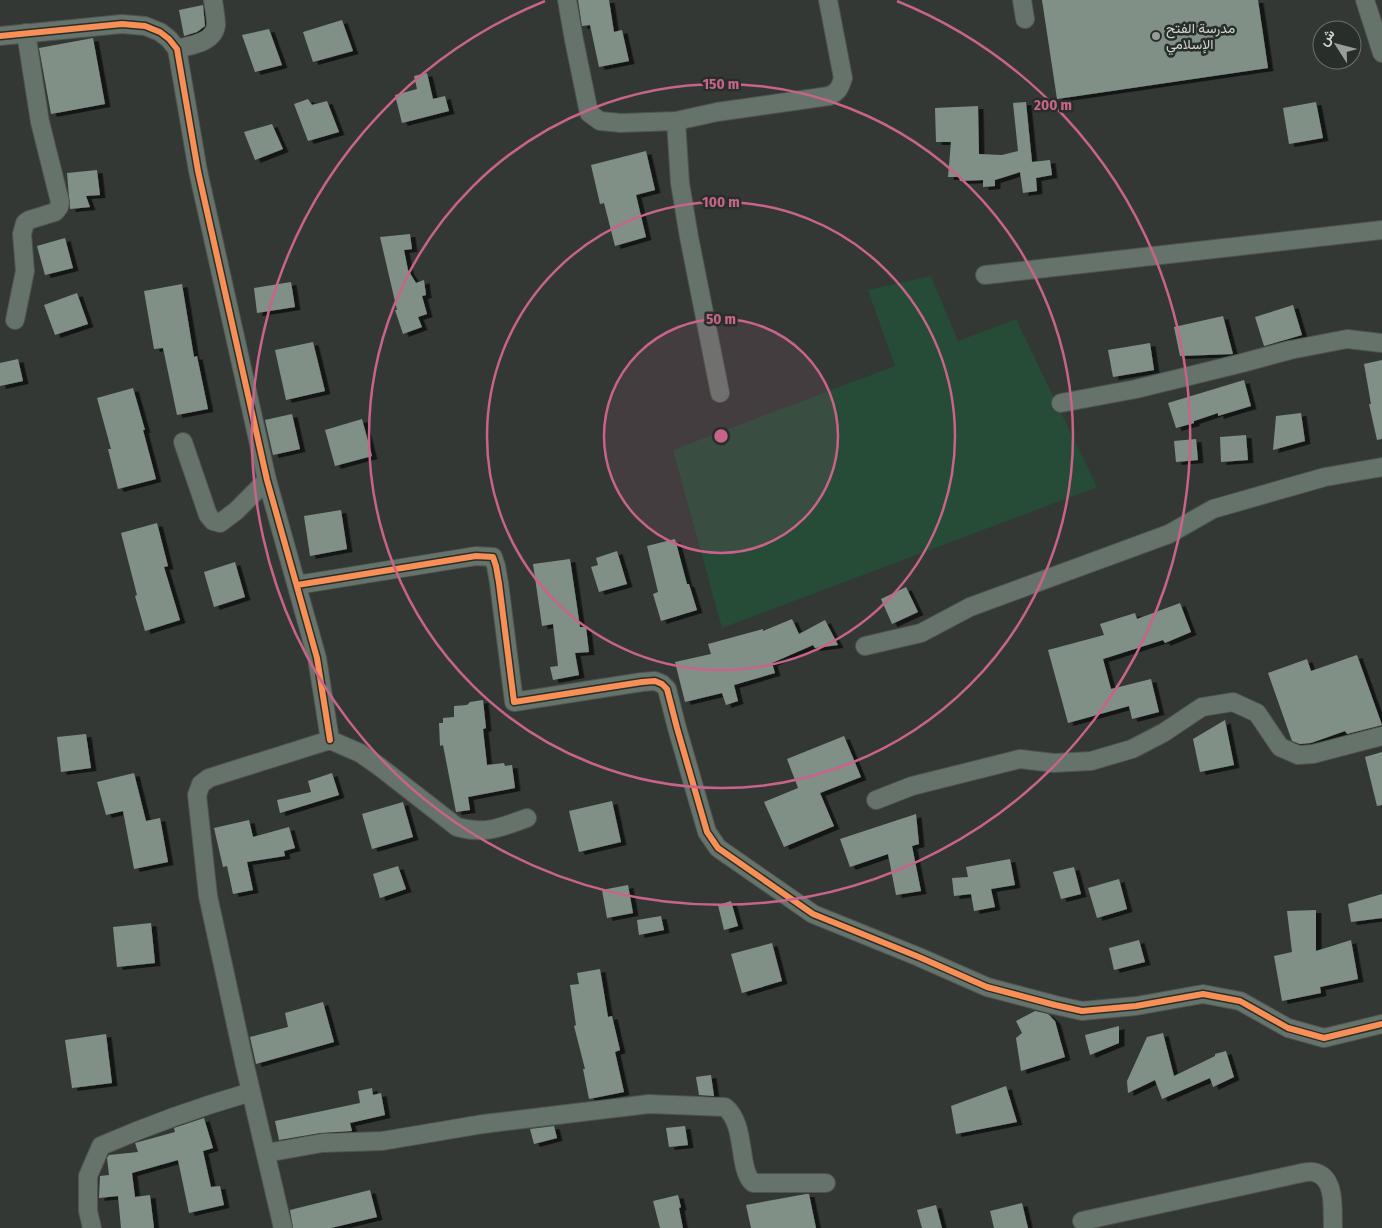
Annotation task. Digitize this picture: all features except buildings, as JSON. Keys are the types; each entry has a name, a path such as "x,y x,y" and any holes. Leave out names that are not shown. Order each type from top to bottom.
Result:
{"street":[{"path":"177,49 204,42 213,34 216,26 213,0"},
{"path":"567,0 589,113 600,121 621,123 676,121 717,112 829,96 837,92 842,78 828,0"},
{"path":"1022,0 1025,19"},
{"path":"1365,0 1382,54"},
{"path":"0,36 122,24 145,26 169,39 177,49 198,171 267,480 317,658 330,740"},
{"path":"15,320 25,271 22,234 24,223 55,212 60,208 40,122 26,33"},
{"path":"676,121 680,183 720,393"},
{"path":"985,275 1382,230"},
{"path":"1061,402 1136,389 1290,350 1347,339 1382,342"},
{"path":"183,442 208,515 212,521 220,523 236,511 267,480"},
{"path":"865,646 921,633 970,607 1169,534 1213,509 1325,476 1382,467"},
{"path":"297,585 476,556 492,557 496,566 499,583 514,702 642,682 655,681 662,684 667,689 676,728 707,832 718,848 813,914 920,957 987,987 1082,1011 1136,1006 1203,994 1222,996 1240,1001 1288,1028 1324,1038 1382,1024"},
{"path":"876,800 912,786 1020,759 1054,763 1091,761 1132,749 1163,734 1202,707 1233,702 1257,713 1280,747 1298,754 1313,754 1382,736"},
{"path":"283,1228 208,896 197,795 202,784 209,778 330,740 360,754 380,767 457,827 472,831 493,829 528,818"},
{"path":"92,1228 88,1211 88,1176 101,1146 144,1126 251,1092"},
{"path":"266,1153 322,1143 382,1141 482,1124 648,1104 725,1107 733,1114 743,1150 747,1178 753,1183 826,1183"},
{"path":"1082,1221 1313,1172 1323,1176 1331,1188 1333,1228"}],"green space":[{"path":"931,276 958,341 1016,319 1097,487 722,628 673,450 895,366 868,290"}],"cycle path":[{"path":"0,36 122,24 145,26 160,32 177,49 198,171 267,480 317,658 330,740"},
{"path":"297,585 476,556 493,557 499,583 514,702 642,682 655,681 662,684 667,689 707,832 718,848 813,914 987,987 1082,1011 1136,1006 1203,994 1240,1001 1288,1028 1324,1038 1382,1024"}],"place":[{"name":"مدرسة الفتح الإسلامي","path":"1156,36"}]}
